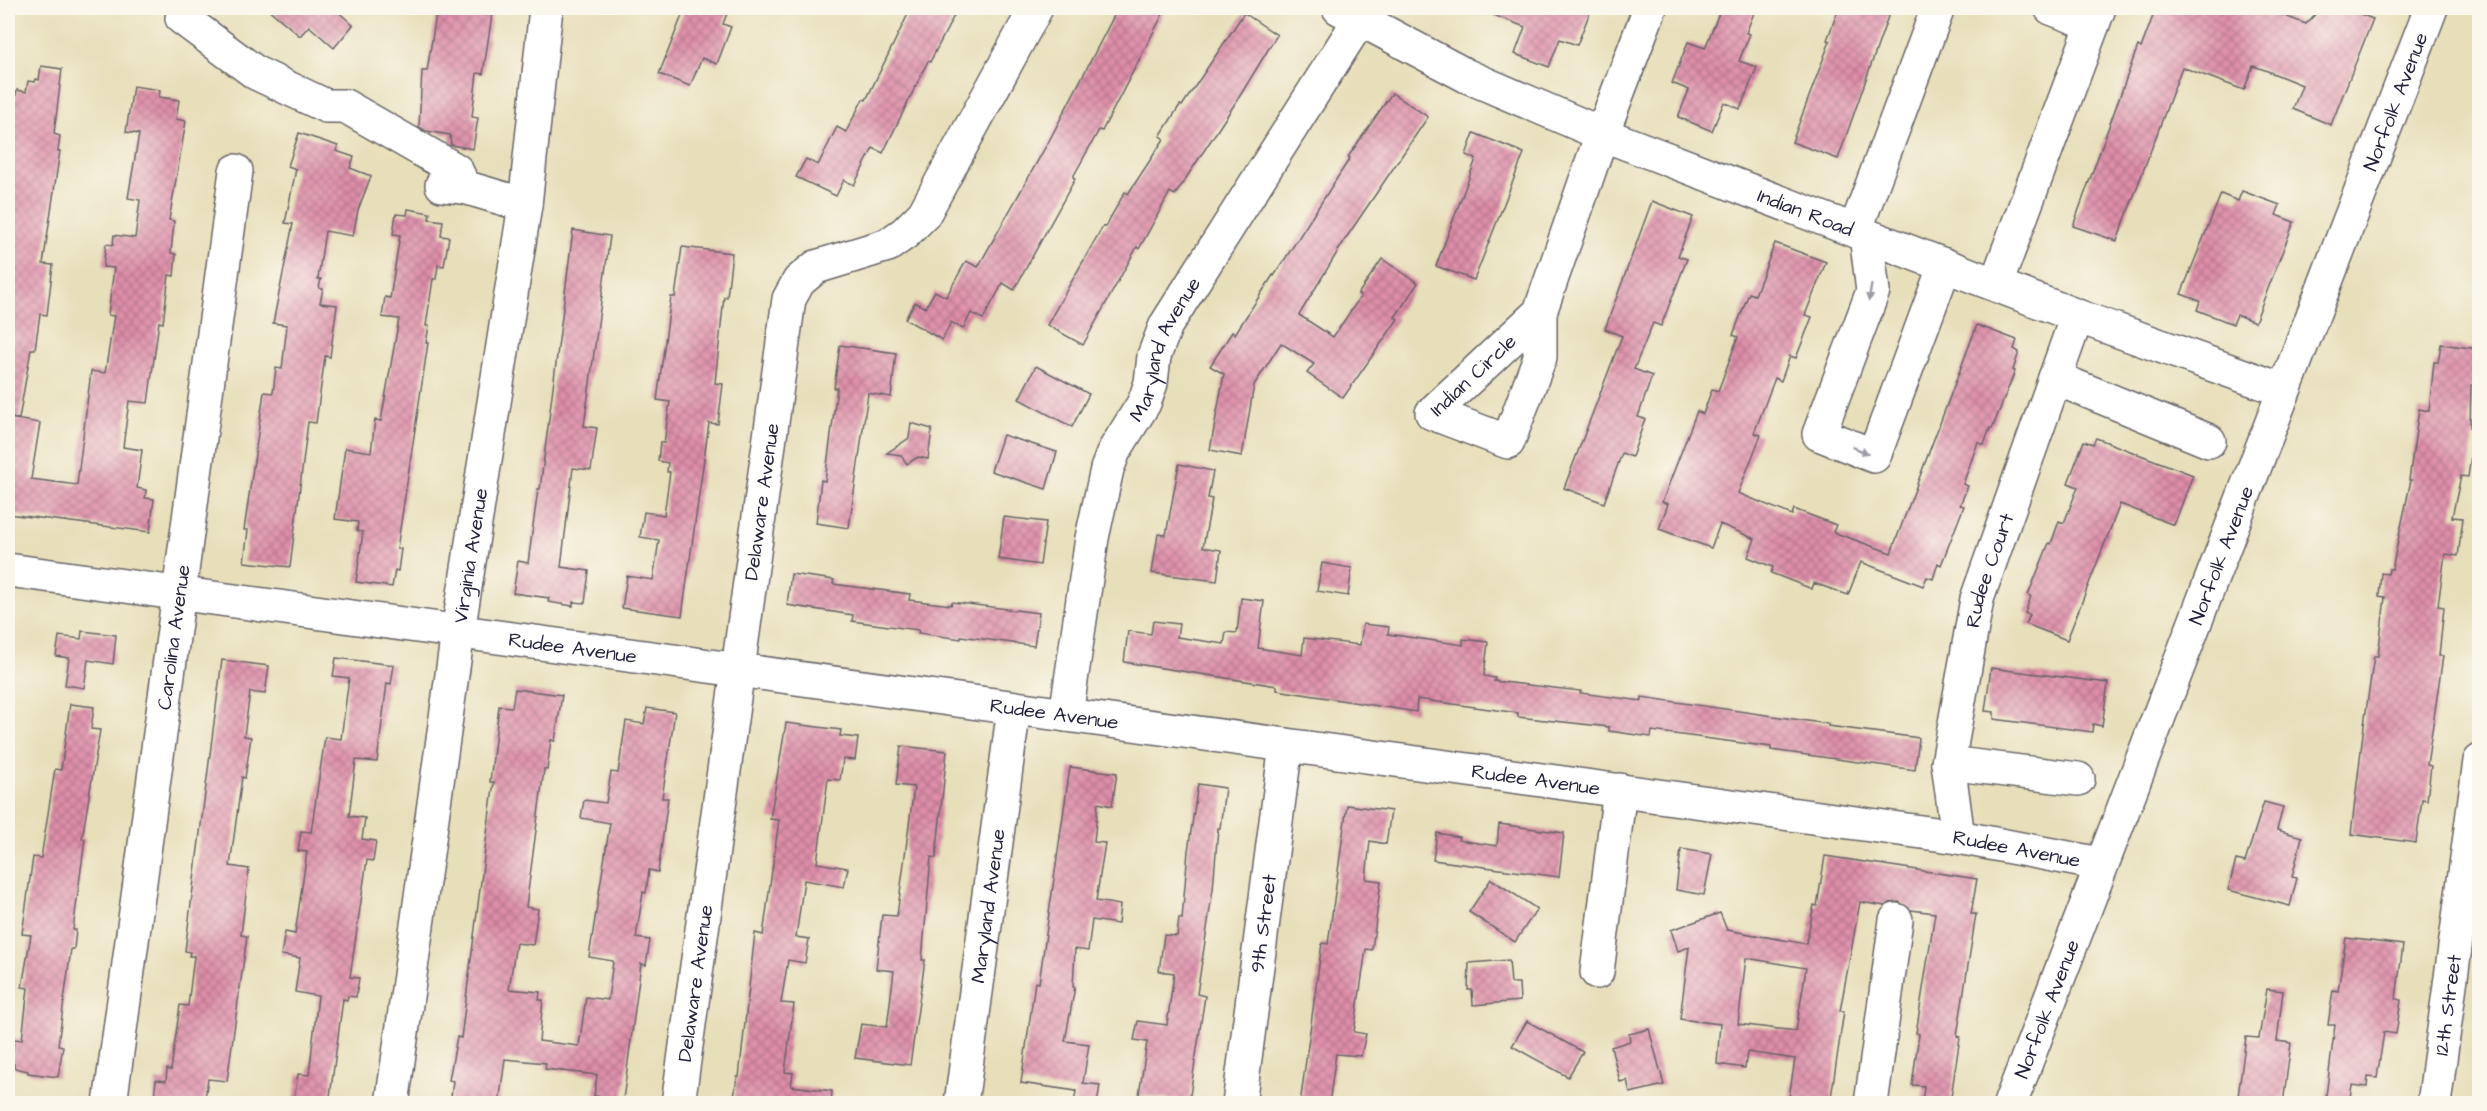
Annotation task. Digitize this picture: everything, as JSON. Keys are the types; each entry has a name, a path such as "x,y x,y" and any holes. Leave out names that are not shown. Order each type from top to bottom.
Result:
{"street":[{"name":"Virginia Avenue","path":"392,1104 458,632 525,205 546,8"},
{"name":"Delaware Avenue","path":"678,1104 789,299 799,281 816,267 888,245 905,233 924,214 1036,8"},
{"path":"1540,312 1602,134 1650,8"},
{"path":"1938,8 1860,233 1873,291 1819,434 1874,456 1945,265"},
{"path":"1996,284 2096,16 2051,8"},
{"name":"Norfolk Avenue","path":"2010,1104 2283,390 2425,10"},
{"name":"Indian Road","path":"1354,11 1467,76 1602,134 2077,316 2283,390"},
{"name":"Maryland Avenue","path":"1066,715 1092,538 1107,469 1114,451 1144,403 1151,383 1154,356 1166,325 1354,11"},
{"path":"182,18 256,73 326,106 334,123 446,187 464,188 525,205"},
{"name":"Carolina Avenue","path":"110,1104 236,171"},
{"name":"Rudee Court","path":"1958,837 1948,763 1977,599 2077,316"},
{"path":"2055,378 2209,441"},
{"name":"Rudee Avenue","path":"8,570 1958,837 2100,864"},
{"name":"Maryland Avenue","path":"961,1104 1014,708"},
{"name":"9th Street","path":"1239,1104 1286,745"},
{"name":"12th Street","path":"2434,1104 2480,761"},
{"path":"1948,763 2078,779"},
{"path":"1597,972 1620,790"},
{"path":"1871,1104 1896,920"}],"building":[{"path":"267,8 334,8 353,25 334,48 309,26 300,36"},
{"path":"437,8 493,8 483,74 477,73 472,117 478,118 473,149 451,145 450,135 426,131 419,127 422,71 427,71"},
{"path":"685,8 729,8 723,24 731,27 717,64 702,58 690,86 659,74"},
{"path":"911,8 958,8 930,62 928,61 883,153 873,148 854,185 844,180 836,196 796,177 806,159 818,165 837,127 846,132 863,99 866,100"},
{"path":"1118,8 1166,8 1102,131 1099,130 1014,290 1003,283 983,319 971,313 963,329 951,322 942,340 905,319 915,302 925,308 935,291 946,297 966,261 978,267 1050,139"},
{"path":"1480,8 1579,8 1590,12 1577,45 1560,39 1549,67 1515,54 1525,27 1480,10"},
{"path":"1721,8 1756,8 1746,33 1750,34 1739,61 1757,67 1740,109 1724,102 1712,131 1678,117 1689,90 1672,83 1688,42 1705,48"},
{"path":"1839,8 1891,8 1838,159 1792,142 1830,41 1827,40"},
{"path":"2156,8 2264,8 2306,24 2321,8 2345,8 2373,19 2331,125 2293,109 2302,85 2265,70 2253,66 2244,90 2182,67 2117,241 2073,226 2138,46 2141,48"},
{"path":"1244,13 1277,35 1175,195 1170,192 1083,345 1047,325 1103,226 1105,227 1125,192 1128,194 1164,139 1160,136"},
{"path":"41,66 62,69 54,134 60,136 58,151 60,151 43,264 53,265 47,315 40,314 35,349 31,349 19,419 9,418 40,423 31,479 77,485 91,371 105,373 114,316 108,315 114,268 103,267 106,244 113,245 114,235 135,238 140,200 128,198 139,134 126,132 133,86 160,90 159,97 179,100 176,119 186,121 169,220 174,221 171,253 176,254 174,276 169,275 163,323 159,322 148,403 129,401 123,447 142,450 137,488 146,490 145,498 154,499 150,532 8,514 8,258 12,227 8,227 8,214 12,180 8,180 12,159 8,158 11,122 8,121 11,99 15,99 17,90 26,92 28,81 39,80"},
{"path":"1392,93 1428,117 1346,238 1299,315 1333,337 1361,296 1358,294 1382,259 1418,283 1395,317 1398,319 1343,398 1307,373 1314,364 1281,343 1254,385 1242,456 1210,450 1224,374 1210,366 1232,332 1235,334 1274,276 1350,158 1348,157"},
{"path":"299,133 338,146 336,151 354,157 350,168 371,176 358,210 353,236 325,231 318,279 321,279 319,288 323,289 320,303 337,305 330,357 325,356 316,423 308,422 290,567 244,562 248,530 244,530 264,392 273,393 276,368 282,369 287,325 273,323 293,224 285,223 296,169 288,166"},
{"path":"1474,133 1524,153 1474,280 1436,266 1476,159 1466,155"},
{"path":"2242,191 2280,205 2276,215 2294,222 2255,322 2237,315 2233,324 2197,310 2200,301 2181,294 2221,194 2238,201"},
{"path":"1652,201 1693,217 1678,256 1687,259 1661,326 1653,323 1634,369 1652,376 1638,417 1645,419 1632,457 1622,453 1604,503 1564,488 1622,336 1605,329"},
{"path":"408,209 430,213 429,219 443,221 441,236 449,237 444,266 438,265 436,279 433,279 426,326 429,326 426,343 428,343 397,549 401,549 398,571 395,570 392,587 356,582 363,532 357,531 358,522 335,519 345,448 371,452 375,420 381,421 399,319 382,317 385,297 390,298 400,235 393,234 396,214 407,215"},
{"path":"573,230 610,236 584,426 597,428 591,470 573,468 561,567 589,571 585,603 573,602 573,606 548,602 549,598 513,593 518,561 528,563 538,489 540,489"},
{"path":"1775,243 1826,262 1805,315 1812,317 1796,358 1790,356 1781,381 1775,378 1754,433 1761,435 1738,493 1792,515 1794,509 1836,525 1833,532 1891,553 1977,325 2017,340 2014,349 2019,352 2013,370 2015,371 1984,445 1978,442 1963,484 1968,486 1960,505 1964,506 1941,565 1938,563 1933,579 1927,577 1923,586 1861,562 1848,595 1814,583 1812,589 1771,573 1773,567 1748,557 1755,539 1720,524 1711,548 1659,529 1668,504 1662,502 1697,411 1703,414 1712,389 1718,391 1738,337 1733,335 1749,293 1755,295"},
{"path":"682,247 732,253 727,297 724,297 715,383 723,384 718,424 709,423 682,616 622,608 627,576 653,580 659,540 640,537 644,512 664,515 670,472 667,472 668,463 658,461 660,442 664,443 670,402 657,400 671,297 675,297"},
{"path":"2441,344 2478,349 2477,385 2471,385 2470,427 2475,428 2468,477 2461,476 2452,517 2463,518 2458,556 2445,554 2438,606 2444,607 2439,656 2443,656 2427,765 2431,766 2427,800 2422,799 2416,843 2351,834 2364,725 2374,656 2378,656 2385,597 2379,596 2381,573 2388,574 2389,569 2392,569 2411,480 2409,480 2419,409 2429,411 2434,362 2438,362"},
{"path":"840,345 896,353 891,397 868,393 849,528 816,523 821,480 825,481"},
{"path":"1036,366 1089,394 1072,427 1019,399"},
{"path":"911,423 932,429 928,459 918,457 907,464 901,455 887,453 909,438"},
{"path":"1003,435 1057,452 1046,489 991,471"},
{"path":"2096,438 2193,475 2174,525 2120,504 2067,640 2026,624 2030,615 2025,613 2031,596 2028,595 2049,543 2051,544 2059,521 2064,523 2078,487 2068,483 2084,441 2093,444"},
{"path":"1179,464 1213,471 1208,498 1212,499 1203,547 1221,550 1217,581 1152,573 1158,534 1166,535"},
{"path":"1004,517 1046,522 1040,565 998,559"},
{"path":"1322,563 1352,568 1348,596 1317,591"},
{"path":"791,574 834,580 833,584 910,594 909,600 951,605 952,602 1039,613 1034,646 961,636 961,639 918,633 919,630 852,621 853,615 787,605"},
{"path":"1241,598 1264,601 1258,648 1302,655 1304,638 1360,645 1363,624 1389,627 1388,634 1463,645 1463,639 1488,642 1484,676 1495,678 1494,681 1642,701 1642,697 1919,738 1915,770 1652,731 1651,737 1609,731 1609,727 1518,717 1518,713 1417,699 1416,712 1277,690 1277,686 1124,662 1128,631 1151,634 1153,621 1179,624 1177,637 1224,644 1226,632 1237,633"},
{"path":"82,631 116,635 113,664 88,660 84,688 65,685 69,658 56,656 59,636 81,639"},
{"path":"336,658 394,665 391,684 387,683 377,762 356,760 349,816 365,818 362,839 376,841 373,861 367,860 350,977 359,978 356,997 348,996 347,1000 343,999 329,1104 293,1104 298,1074 309,1075 318,996 295,992 300,958 281,955 285,932 295,934 307,852 298,851 301,831 311,832 325,737 341,739 349,678 333,676"},
{"path":"222,660 269,666 265,694 250,692 244,736 251,737 245,778 242,777 230,866 249,869 241,935 247,936 227,1081 208,1079 204,1104 153,1104 156,1080 166,1081 167,1069 171,1070 180,1005 188,1006 194,956 189,956 190,952 185,951"},
{"path":"1991,668 2108,683 2102,726 2093,724 2092,732 1994,719 1994,712 1985,711"},
{"path":"515,689 562,695 555,741 551,740 547,770 544,769 526,907 538,909 533,945 516,943 509,989 540,992 539,1000 543,1000 539,1041 579,1046 586,997 608,1000 613,961 589,957 610,823 581,818 584,800 606,803 611,772 618,773 626,721 644,724 647,708 675,712 662,798 668,798 658,872 649,870 636,938 650,940 646,965 641,964 623,1100 594,1096 597,1075 545,1069 546,1063 505,1059 499,1104 450,1104 453,1081 449,1080 457,1037 461,1038 494,782 490,782 499,706 512,707"},
{"path":"70,704 94,707 91,729 100,730 82,839 85,839 73,930 76,930 74,949 71,949 58,1045 63,1046 58,1077 28,1073 28,1071 14,1068 14,1064 11,1064 14,1039 22,1040 28,988 22,987 31,935 22,934 33,857 41,858 55,769 61,770"},
{"path":"786,723 841,730 840,736 858,738 855,760 843,759 840,780 828,779 817,863 848,868 844,887 804,880 796,937 809,939 805,963 788,960 781,1003 794,1004 785,1072 793,1073 791,1086 832,1091 831,1104 733,1104 737,1077 739,1077 755,933 763,935 779,820 770,819"},
{"path":"901,746 947,751 936,858 931,857 922,960 925,960 910,1065 855,1058 861,1024 887,1027 894,971 876,969 882,915 897,916 914,787 896,785"},
{"path":"1070,767 1117,773 1112,806 1098,803 1094,842 1105,843 1096,901 1120,905 1118,924 1092,920 1088,951 1075,949 1073,987 1075,987 1065,1041 1089,1044 1083,1083 1100,1085 1097,1104 1074,1104 1076,1091 1021,1083 1035,982 1039,983"},
{"path":"1198,784 1225,788 1197,994 1205,996 1189,1102 1139,1095 1147,1042 1134,1040 1138,1021 1167,1025 1174,973 1159,971 1164,935 1177,936 1179,918 1182,919 1188,851"},
{"path":"2264,802 2283,807 2277,830 2302,837 2292,877 2297,878 2290,906 2228,890 2236,860 2245,862"},
{"path":"1347,805 1391,811 1386,844 1370,841 1366,879 1381,881 1372,950 1366,949 1354,1032 1366,1034 1361,1056 1336,1054 1329,1104 1300,1104 1322,943 1328,944"},
{"path":"1499,824 1564,833 1559,877 1433,860 1437,833 1459,837 1458,840 1497,846"},
{"path":"1681,849 1712,854 1704,895 1676,890"},
{"path":"1825,856 1977,879 1971,914 1976,914 1957,1036 1960,1037 1950,1104 1922,1104 1924,1086 1912,1085 1919,1034 1916,1033 1935,913 1911,910 1899,902 1885,906 1860,902 1840,1011 1844,1011 1830,1104 1788,1104 1795,1059 1747,1052 1745,1068 1717,1064 1720,1024 1680,1019 1689,947 1678,951 1671,930 1720,913 1727,930 1806,944 1814,905 1817,906","holes":["1746,958 1806,968 1796,1031 1738,1024"]},
{"path":"1491,879 1537,909 1515,942 1469,912"},
{"path":"2346,938 2403,945 2396,999 2401,1000 2396,1034 2384,1032 2377,1078 2368,1077 2367,1087 2352,1085 2349,1104 2325,1104 2335,1025 2328,1025 2333,990 2338,991"},
{"path":"1509,960 1511,983 1519,983 1520,1001 1473,1005 1472,990 1468,990 1469,963"},
{"path":"2267,989 2283,991 2277,1041 2291,1043 2283,1104 2237,1104 2246,1037 2259,1038"},
{"path":"1527,1021 1583,1052 1568,1077 1512,1046"},
{"path":"1649,1029 1664,1085 1630,1093 1627,1080 1620,1082 1611,1047 1630,1041 1629,1034"}]}
